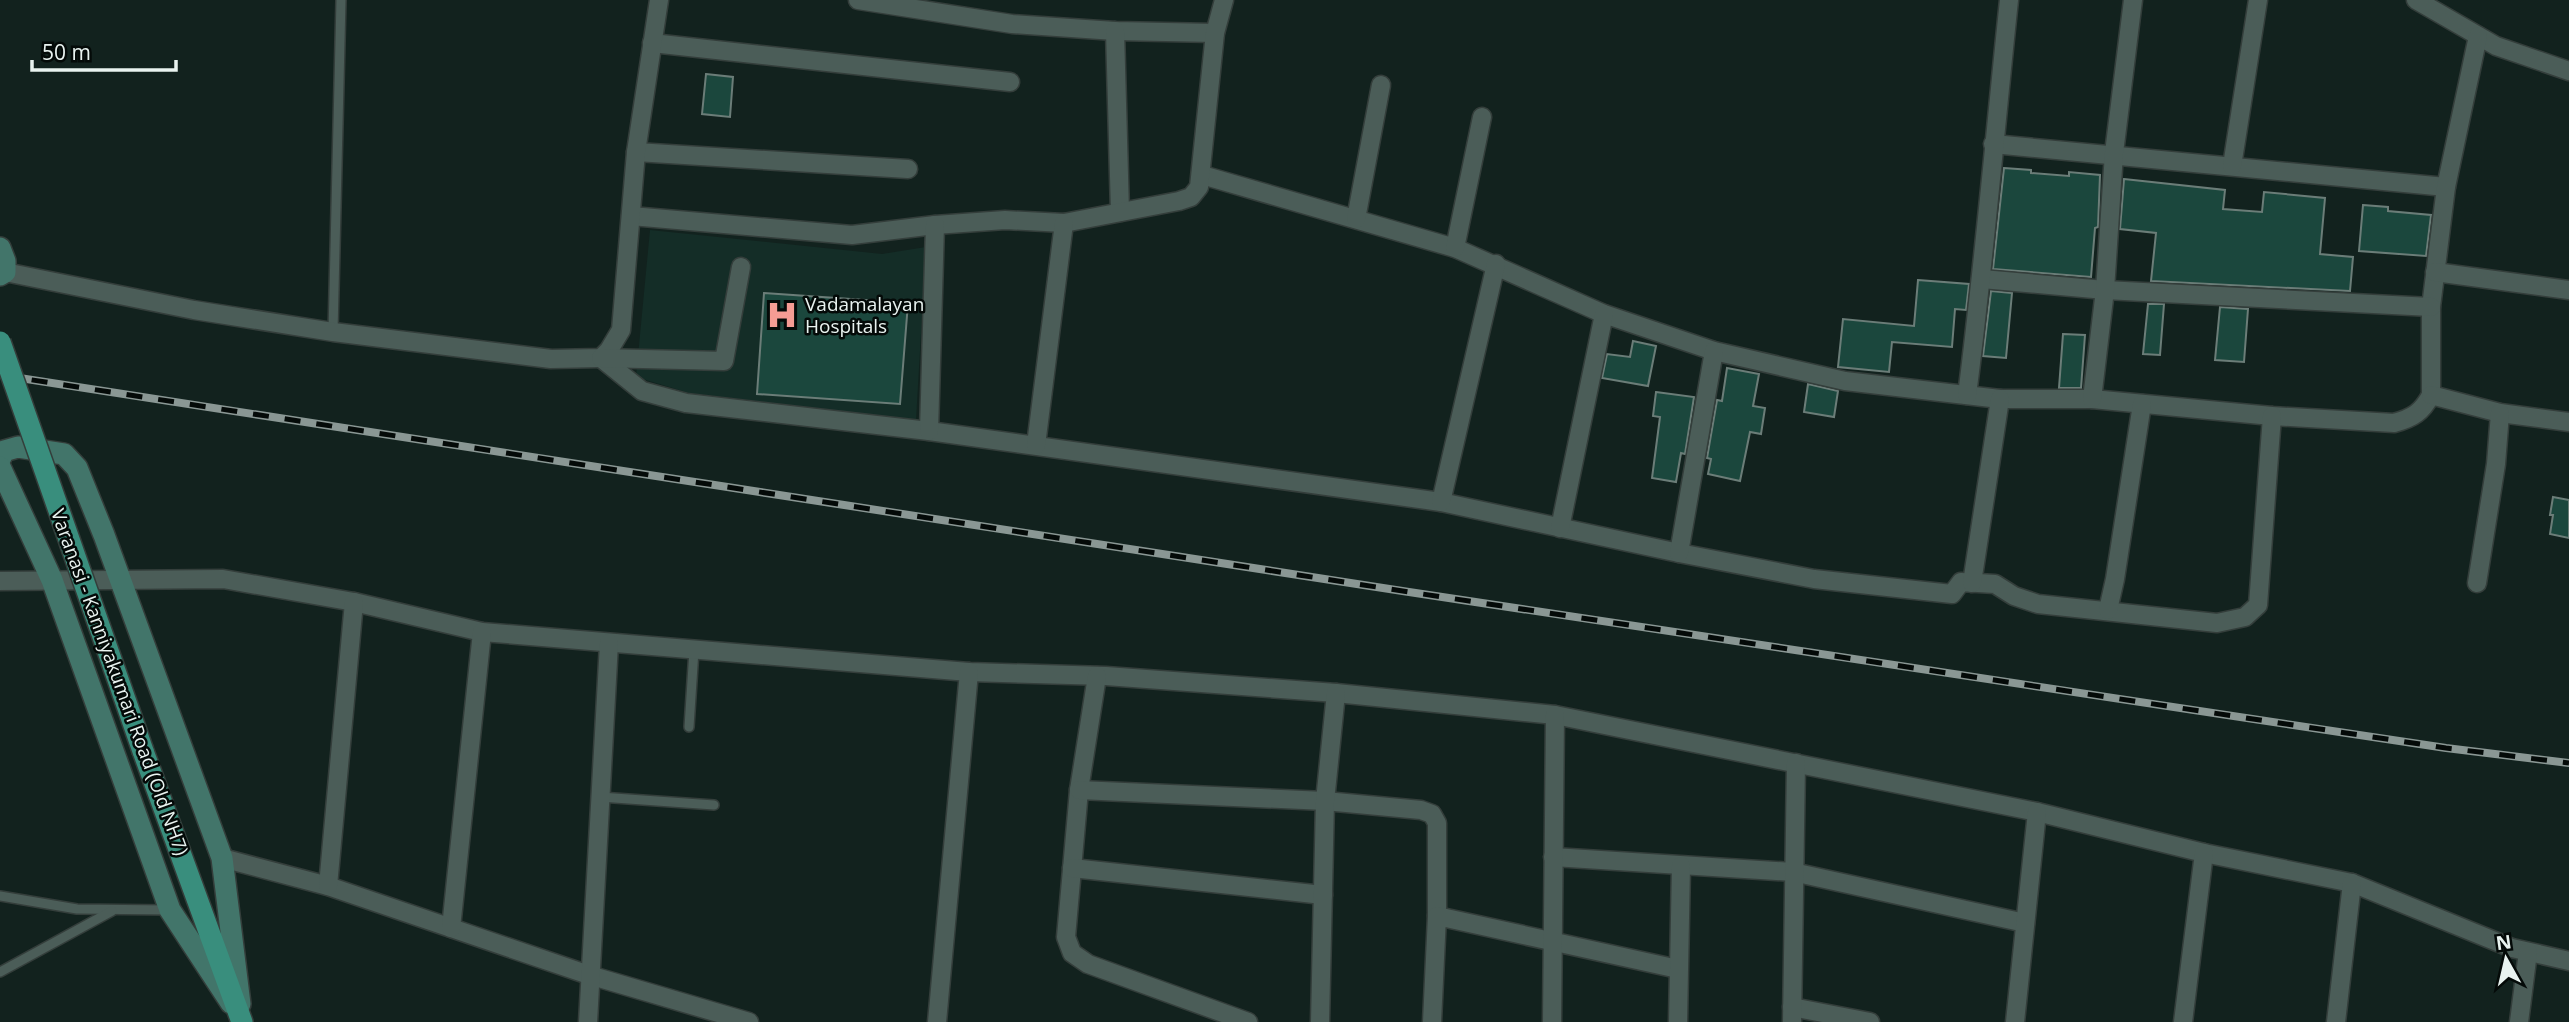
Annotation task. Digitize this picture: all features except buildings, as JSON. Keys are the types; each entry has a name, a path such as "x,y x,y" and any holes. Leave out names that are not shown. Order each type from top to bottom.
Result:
{"main road":[{"name":"Varanasi - Kanniyakumari Road (Old NH7)","path":"0,342 143,751 242,1021"}],"street":[{"path":"601,358 621,330 636,152 659,0"},
{"path":"858,0 1012,24 1115,31 1215,33"},
{"path":"631,216 852,235 1005,220 1064,223 1191,197 1199,187 1202,175 1215,33 1224,0"},
{"path":"1966,395 1982,279 2009,0"},
{"path":"2092,399 2105,290 2114,153 2133,0"},
{"path":"2232,166 2258,0"},
{"path":"2416,0 2496,46 2569,71"},
{"path":"1115,31 1120,212"},
{"path":"1202,175 1455,248 1604,314 1714,351 1845,380 2000,399 2092,399 2272,416 2394,423 2413,418 2426,405 2431,394 2431,307 2446,187 2478,36"},
{"path":"652,43 1010,82"},
{"path":"1356,219 1381,85"},
{"path":"1455,248 1482,117"},
{"path":"1993,144 2114,153 2446,187"},
{"path":"636,152 908,169"},
{"path":"1037,445 1064,223"},
{"path":"929,431 935,225"},
{"path":"0,248 5,261 2,274 194,310 333,332 551,359 724,361 741,267"},
{"path":"1441,502 1496,264"},
{"path":"2435,272 2569,290"},
{"path":"1982,279 2105,290 2431,307"},
{"path":"1560,528 1604,314"},
{"path":"1679,553 1714,351"},
{"path":"601,358 642,391 686,403 1037,445 1441,502 1814,579 1952,594 1961,582 1995,584 2014,596 2038,604 2217,623 2245,617 2258,605 2272,416"},
{"path":"2431,394 2500,413 2569,422"},
{"path":"1972,583 2000,399"},
{"path":"2108,610 2142,404"},
{"path":"2477,583 2496,464 2500,413"},
{"path":"18,447 64,454 72,460 120,579 222,858 242,1021 170,910 52,580 1,457 18,447"},
{"path":"0,581 223,579 354,603 482,632 969,672 1097,676 1336,693 1555,715 2037,812 2204,853 2352,883 2512,948 2569,961"},
{"path":"327,886 354,603"},
{"path":"451,928 482,632"},
{"path":"588,1022 608,643"},
{"path":"937,1022 969,672"},
{"path":"1097,676 1079,790 1066,937 1072,953 1088,964 1248,1022"},
{"path":"1320,1022 1325,801 1336,693"},
{"path":"1552,1022 1555,715"},
{"path":"1796,763 1792,1014 1870,1022"},
{"path":"1079,790 1325,801 1421,810 1432,814 1437,823 1437,916 1432,1022"},
{"path":"2015,1022 2037,812"},
{"path":"2183,1022 2204,853"},
{"path":"1553,857 1793,872 2025,923"},
{"path":"222,858 327,886 589,975 750,1022"},
{"path":"1678,1022 1681,866"},
{"path":"1072,868 1322,895"},
{"path":"2336,1022 2352,883"},
{"path":"1437,916 1678,969"},
{"path":"2519,1022 2528,952"}],"lane":[{"path":"333,332 341,0"},
{"path":"689,727 694,650"},
{"path":"600,797 714,805"},
{"path":"0,896 77,909 170,910"},
{"path":"0,972 112,911"}],"shaded area":[{"name":"Vadamalayan Hospitals","path":"650,230 882,254 926,247 916,420 689,393 636,377"}],"railway":[{"path":"0,375 1409,592 2446,748 2569,763"}],"place":[{"name":"Vadamalayan Hospitals","path":"782,315"}]}
